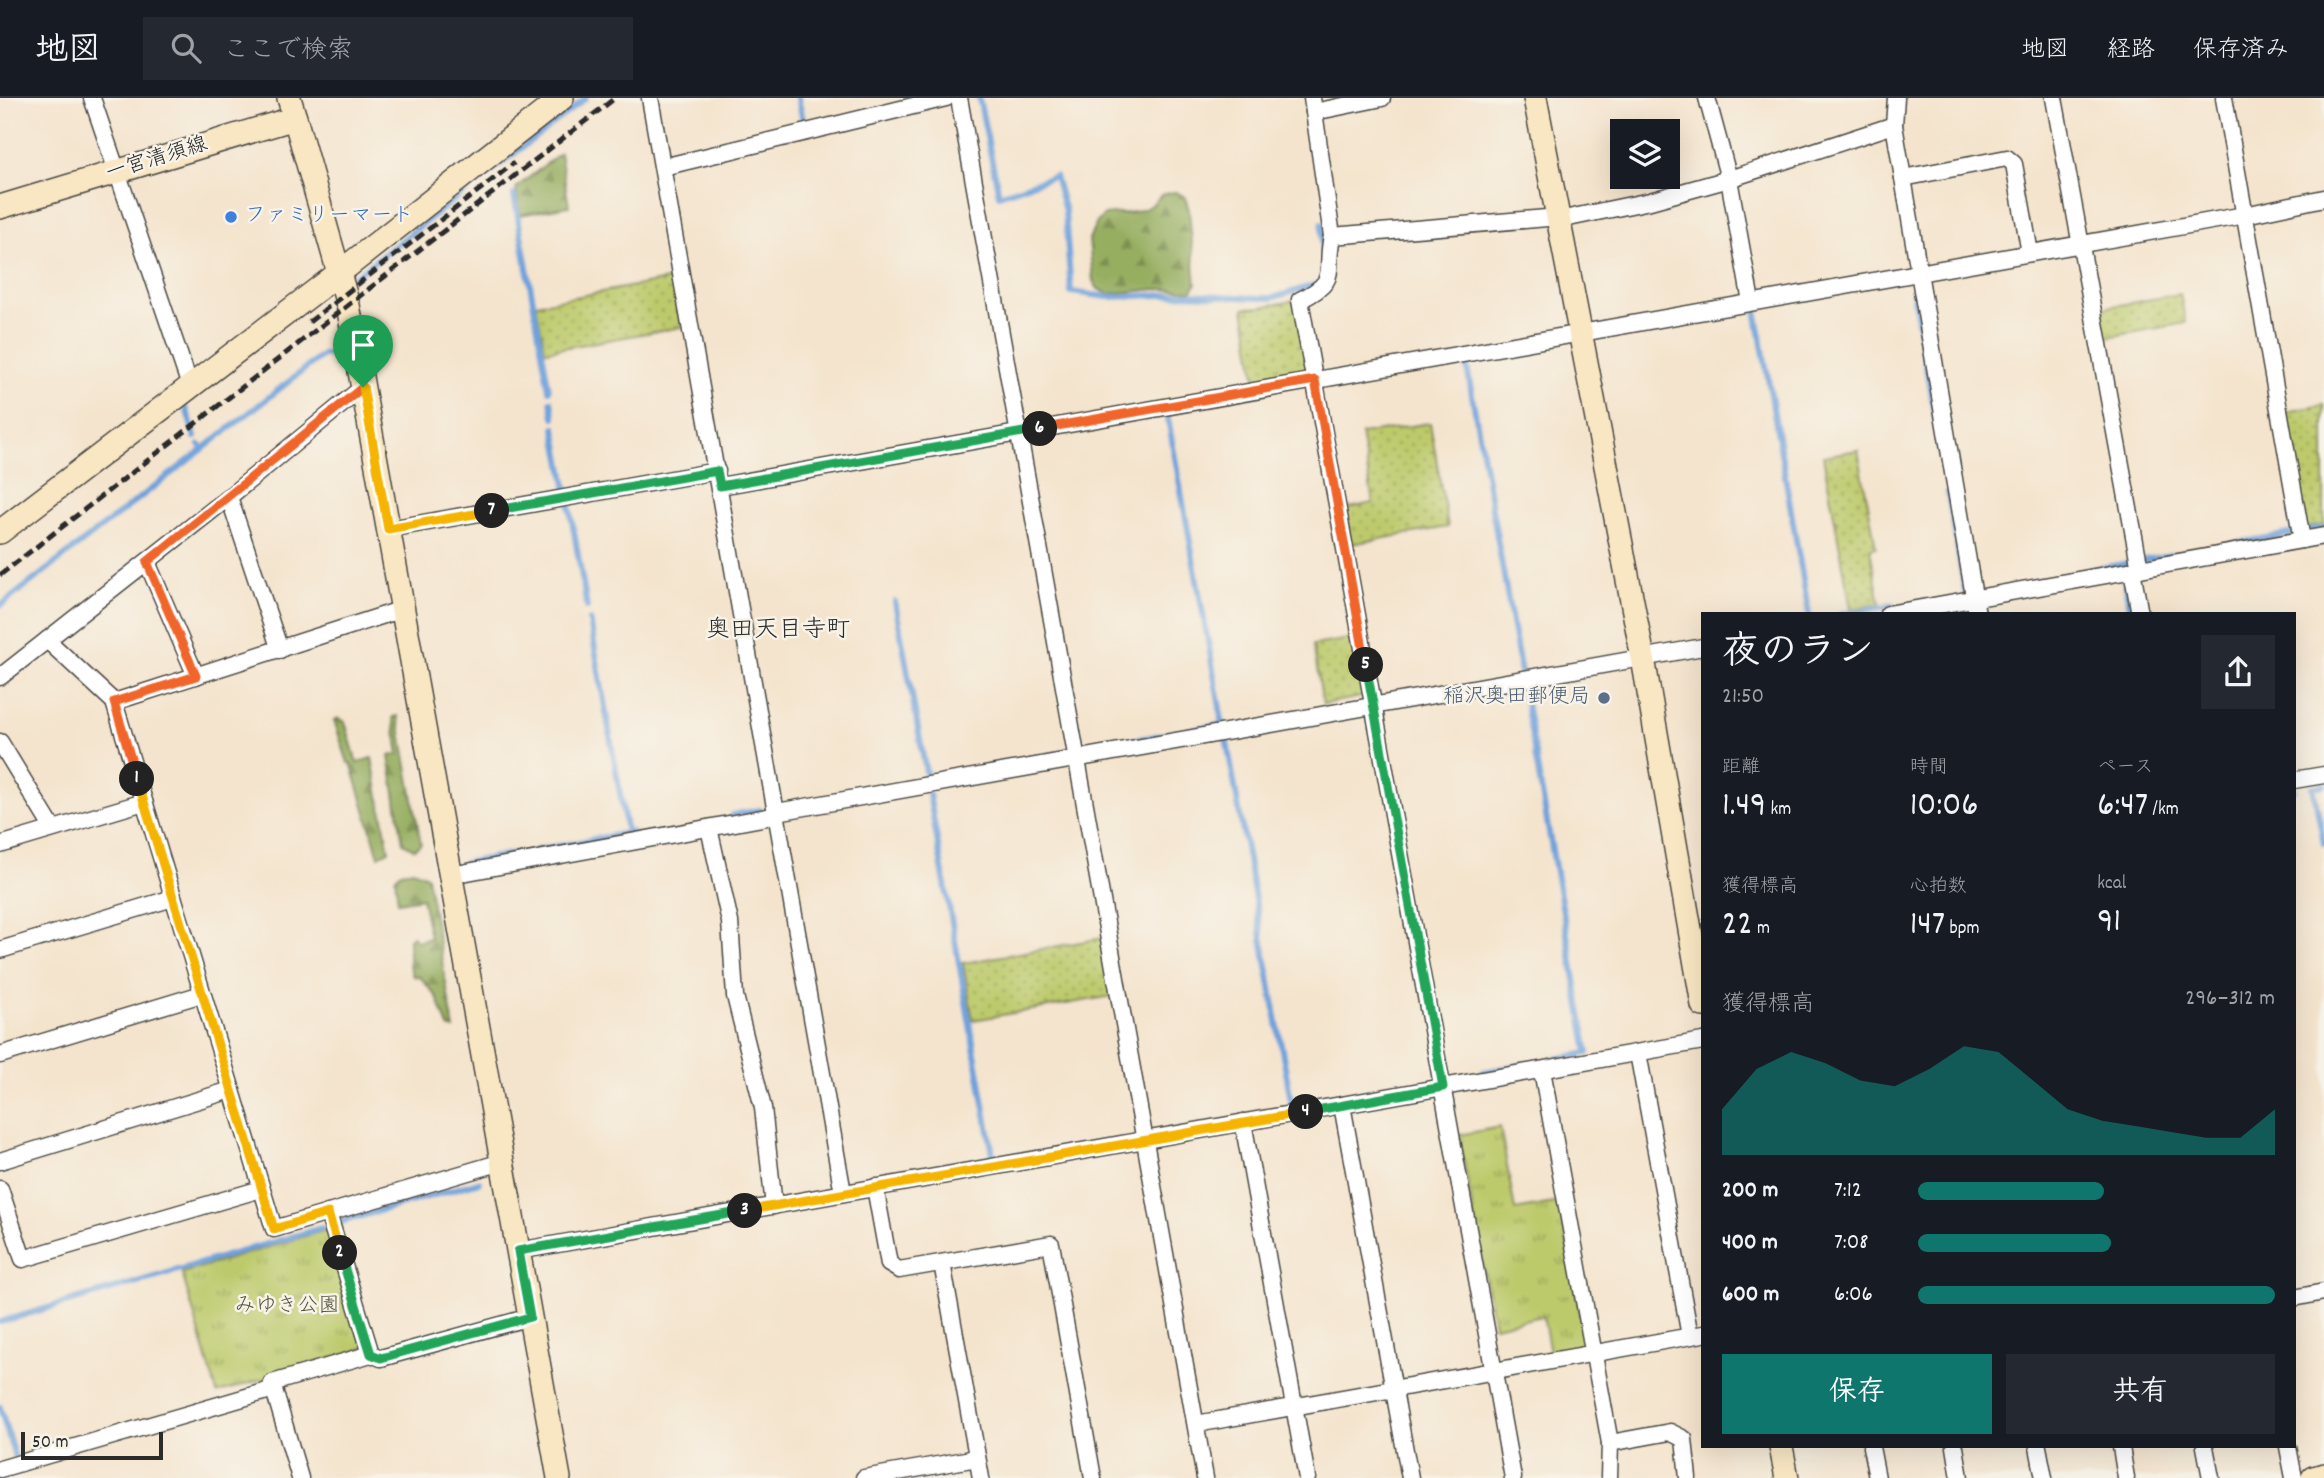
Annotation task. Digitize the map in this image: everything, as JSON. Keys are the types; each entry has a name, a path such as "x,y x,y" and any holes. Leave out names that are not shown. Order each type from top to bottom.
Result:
{"street":[{"path":"92,98 190,386"},
{"path":"0,532 339,273 562,98"},
{"path":"650,98 843,1193"},
{"path":"663,167 946,98"},
{"path":"959,98 1205,1478"},
{"path":"1382,98 1313,105 1332,236 1328,253 1327,283 1320,291 1300,300 1513,1478"},
{"path":"1535,98 1643,658 1701,993"},
{"path":"1707,98 1729,179 1751,302"},
{"path":"1896,98 1894,125 1975,607"},
{"path":"2053,98 2081,244 2136,570 2140,612"},
{"path":"2224,98 2302,540"},
{"path":"292,108 348,305 559,1478"},
{"name":"一宮清須線","path":"1,205 116,172 292,108"},
{"path":"1332,236 1559,218 1650,201 1729,179 1894,125"},
{"path":"1903,178 2007,158 2014,164 2031,253"},
{"path":"388,529 1018,433 2245,215 2324,198"},
{"path":"0,677 229,497 363,387"},
{"path":"229,497 280,650"},
{"path":"1913,612 1975,607 2136,570 2324,536"},
{"path":"147,562 196,676"},
{"path":"114,702 403,609"},
{"path":"47,640 114,702 274,1229 502,1162"},
{"path":"451,875 1076,759 1701,648"},
{"path":"0,742 53,829"},
{"path":"2296,780 2324,775"},
{"path":"0,845 144,802"},
{"path":"709,828 730,922 735,996 763,1108 774,1206"},
{"path":"0,950 173,898"},
{"path":"0,1055 202,994"},
{"path":"518,1251 1701,1041"},
{"path":"1196,1424 1697,1335 1639,1053"},
{"path":"1542,1070 1610,1443 1609,1478"},
{"path":"0,1161 231,1090"},
{"path":"1342,1105 1410,1478"},
{"path":"1243,1122 1307,1478"},
{"path":"876,1188 889,1264 900,1270 1051,1244 1093,1478"},
{"path":"0,1189 23,1259 261,1189"},
{"path":"328,1213 371,1354"},
{"path":"942,1263 981,1478"},
{"path":"2296,1298 2324,1293"},
{"path":"300,1478 272,1383 371,1354 381,1358 530,1317"},
{"path":"0,1469 274,1389"},
{"path":"1610,1443 1670,1432 1684,1439 1688,1478"},
{"path":"1781,1448 1787,1478"},
{"path":"1871,1448 1877,1478"},
{"path":"1955,1448 1960,1478"},
{"path":"2038,1448 2044,1478"},
{"path":"2121,1448 2126,1478"},
{"path":"2205,1448 2211,1478"},
{"path":"2288,1448 2294,1478"},
{"path":"864,1478 977,1458"},
{"path":"2313,1478 2324,1475"}],"green space":[{"path":"560,153 569,206 520,215 516,188"},
{"path":"1176,192 1185,197 1189,210 1196,284 1192,290 1156,289 1109,294 1098,289 1093,281 1089,239 1097,222 1104,215 1143,209 1161,196"},
{"path":"673,279 682,327 545,351 536,304"},
{"path":"2180,294 2186,323 2102,338 2097,309"},
{"path":"1292,301 1297,304 1310,372 1256,382 1244,308"},
{"path":"2324,405 2324,525 2305,528 2285,412"},
{"path":"1430,423 1448,527 1351,544 1345,509 1373,503 1361,434"},
{"path":"1858,450 1876,547 1870,549 1880,604 1851,609 1823,456"},
{"path":"1357,638 1367,696 1323,704 1313,645"},
{"path":"398,716 421,844 414,849 403,843 389,756 399,754 393,717"},
{"path":"339,718 345,722 357,763 372,758 389,851 379,856 351,763 348,763 334,720"},
{"path":"413,870 427,876 454,1029 448,1027 437,997 420,977 413,976 409,965 409,939 413,936 417,941 430,938 422,898 398,902 395,878 401,872"},
{"path":"1103,938 1113,996 973,1020 963,963"},
{"path":"1500,1127 1515,1210 1559,1202 1585,1339 1580,1347 1550,1352 1543,1316 1494,1326 1459,1135"},
{"name":"みゆき公園","path":"329,1229 366,1348 217,1393 182,1273"}],"waterway":[{"path":"353,278 586,98"},
{"path":"798,98 804,125 799,127"},
{"path":"979,98 999,195 1055,176 1065,211 1071,292 1108,297 1189,294 1272,298 1314,285"},
{"path":"514,195 549,390"},
{"path":"1322,224 1322,253"},
{"path":"1913,292 1944,471"},
{"path":"1756,309 1809,612"},
{"path":"200,445 203,449 324,354 328,355"},
{"path":"1466,361 1521,673"},
{"path":"551,401 554,417"},
{"path":"186,408 195,437"},
{"path":"1167,413 1223,725"},
{"path":"555,428 567,491"},
{"path":"0,606 203,449"},
{"path":"1948,493 1965,592"},
{"path":"569,503 587,607"},
{"path":"2143,560 2295,533 2294,528"},
{"path":"2312,530 2324,528"},
{"path":"2090,570 2135,562"},
{"path":"2124,579 2131,612"},
{"path":"895,602 927,778"},
{"path":"1853,612 1892,605"},
{"path":"590,620 627,833"},
{"path":"1483,1072 1588,1053 1523,686"},
{"path":"1083,749 1225,724"},
{"path":"1226,737 1292,1106"},
{"path":"988,767 1068,752"},
{"path":"2318,786 2324,785"},
{"path":"2313,787 2324,844"},
{"path":"929,794 994,1160"},
{"path":"732,815 760,810"},
{"path":"536,850 632,832"},
{"path":"465,863 517,853"},
{"path":"340,1222 479,1182"},
{"path":"0,1322 322,1228"},
{"path":"0,1407 15,1458"}],"railway":[{"path":"0,575 615,98"},
{"path":"309,322 514,163"}],"place":[{"name":"ファミリーマート","path":"231,217"},
{"name":"稲沢奥田郵便局","path":"1604,698"}],"district":[{"name":"奥田天目寺町","path":"778,631"}],"route":[{"path":"1315,380 1443,1087 518,1251 530,1317 381,1358 371,1354 328,1213 274,1229 114,702 196,676 147,562 363,387 388,529 717,471 720,486 1315,380"}]}
